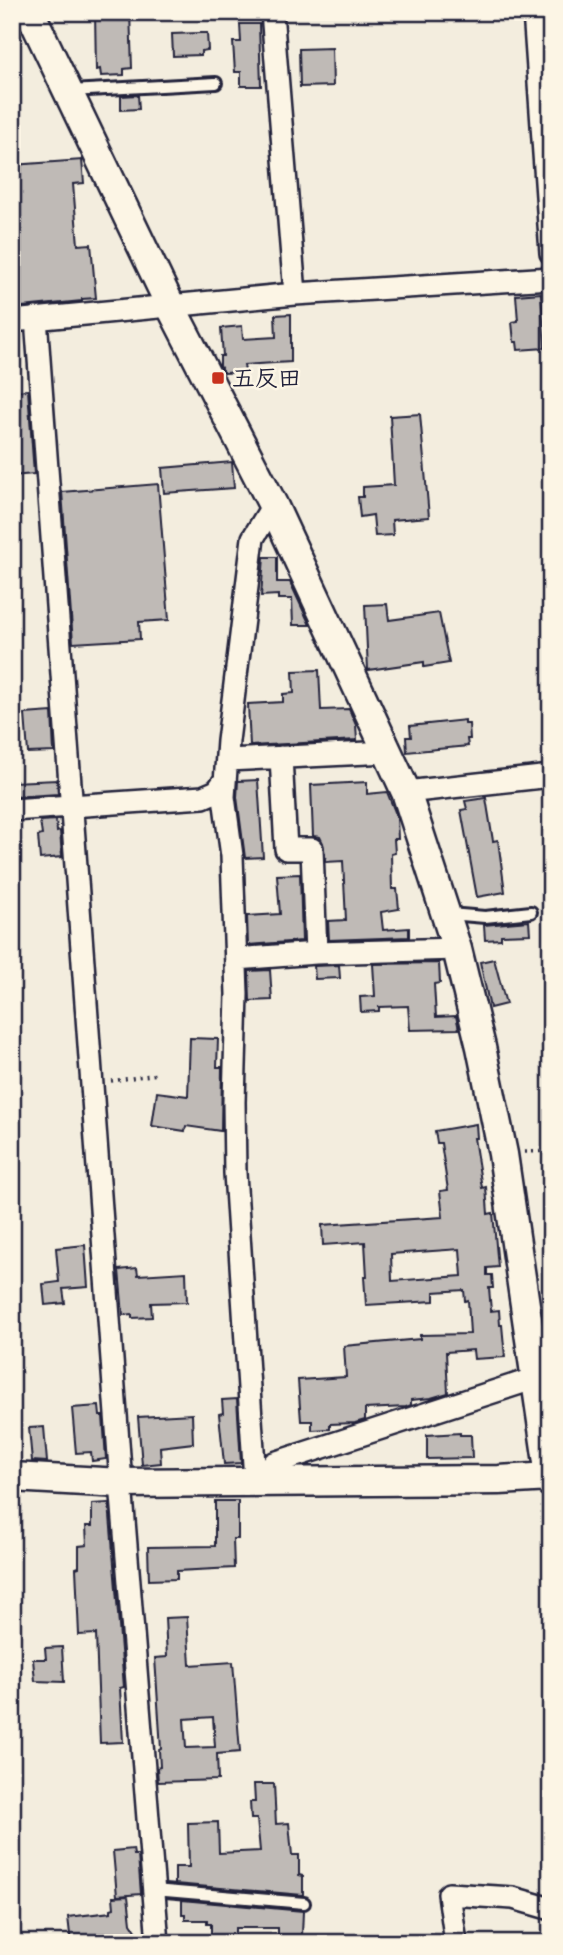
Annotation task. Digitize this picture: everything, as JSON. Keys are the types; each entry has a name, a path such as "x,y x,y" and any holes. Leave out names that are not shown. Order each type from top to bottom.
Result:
{"street":[{"path":"12,1477 121,1483 550,1480 503,1154 481,1046 457,949 406,792 273,505 171,307 30,12"},
{"path":"272,12 295,294"},
{"path":"534,12 551,253"},
{"path":"12,321 295,294 551,278"},
{"path":"36,318 91,1084 158,1943"},
{"path":"258,1480 235,1174 236,959 232,856 225,797 253,538 273,505"},
{"path":"226,770 281,757 388,752"},
{"path":"281,757 286,849 312,849 316,953"},
{"path":"12,810 203,797 217,791 226,770"},
{"path":"406,792 551,776"},
{"path":"236,959 316,953 457,949"},
{"path":"258,1480 274,1463 536,1378"},
{"path":"456,1943 449,1894 513,1898 551,1909"}],"lane":[{"path":"68,91 216,83"},
{"path":"446,914 485,917 531,912"},
{"path":"154,1890 304,1903"}],"path":[{"path":"91,1084 158,1074"}],"building":[{"path":"95,12 130,12 132,68 124,69 124,75 101,76 100,69 96,70"},
{"path":"240,24 259,24 261,86 241,86 241,72 235,72 233,42 241,42"},
{"path":"207,33 208,50 201,51 201,55 173,56 172,34"},
{"path":"332,48 333,86 300,87 299,49"},
{"path":"138,95 139,109 121,110 121,96"},
{"path":"82,160 84,183 73,184 78,245 91,244 96,298 12,308 12,215 17,215 13,165"},
{"path":"541,293 545,348 518,350 517,342 514,342 512,322 518,321 516,295"},
{"path":"291,314 291,362 244,365 245,372 224,373 220,366 220,356 223,356 221,328 242,326 243,339 276,337 275,315"},
{"path":"28,390 34,474 12,476 12,391"},
{"path":"420,414 429,517 392,520 393,535 375,536 373,515 360,517 358,497 363,497 363,487 394,485 390,416"},
{"path":"232,462 234,488 164,493 162,468"},
{"path":"158,484 169,620 139,622 140,639 73,643 62,492"},
{"path":"264,557 277,557 277,582 290,582 310,625 293,625 292,599 278,599 278,595 261,596"},
{"path":"387,604 389,620 439,613 449,663 424,667 424,662 368,670 365,605"},
{"path":"319,670 321,710 349,709 356,725 357,740 250,746 248,704 283,702 283,694 294,693 293,671"},
{"path":"52,712 54,752 28,753 25,714"},
{"path":"465,720 465,724 469,724 468,746 407,752 406,737 411,737 410,726"},
{"path":"57,780 58,794 12,797 12,782"},
{"path":"258,780 263,857 245,858 237,797 238,781"},
{"path":"367,782 367,794 387,792 397,817 398,839 394,839 395,853 391,854 392,889 397,889 399,909 381,912 383,930 409,928 409,937 329,940 328,921 346,920 343,861 326,862 320,837 313,836 311,785"},
{"path":"486,798 493,841 498,840 505,892 477,897 461,810 467,809 465,801"},
{"path":"56,820 57,832 60,831 62,857 40,859 40,821"},
{"path":"300,874 302,941 248,945 247,916 280,914 277,875"},
{"path":"529,921 530,934 501,935 501,939 485,940 484,925"},
{"path":"494,959 506,1004 490,1008 480,962"},
{"path":"439,963 440,983 434,984 436,1017 456,1016 459,1029 410,1030 408,1006 379,1007 379,1011 361,1012 360,997 375,996 373,964"},
{"path":"339,965 340,978 315,979 314,966"},
{"path":"270,970 272,1000 250,1001 249,971"},
{"path":"190,1038 218,1039 217,1067 222,1067 221,1131 186,1126 185,1131 152,1126 157,1092 188,1096"},
{"path":"476,1124 477,1138 474,1138 482,1188 486,1187 488,1214 493,1213 498,1267 487,1268 487,1275 492,1275 493,1288 489,1288 491,1311 499,1310 505,1357 474,1359 473,1350 446,1352 448,1393 411,1400 411,1405 406,1407 365,1409 365,1420 330,1424 330,1429 312,1430 312,1421 301,1421 298,1380 346,1377 344,1346 420,1339 420,1335 470,1334 468,1300 465,1301 464,1290 434,1292 434,1301 366,1305 365,1242 323,1245 322,1225 443,1217 440,1191 448,1190 441,1143 437,1143 435,1131","holes":["460,1249 462,1276 392,1281 391,1254"]},
{"path":"85,1245 88,1287 63,1289 65,1303 45,1305 43,1284 59,1282 56,1248"},
{"path":"137,1268 138,1275 186,1272 187,1302 151,1303 152,1317 132,1318 132,1314 123,1315 119,1270"},
{"path":"237,1399 241,1463 224,1464 219,1414 223,1413 222,1400"},
{"path":"99,1406 100,1416 103,1416 106,1459 92,1461 91,1452 76,1453 72,1408"},
{"path":"192,1414 193,1443 160,1447 161,1463 142,1465 138,1417"},
{"path":"44,1427 47,1462 32,1461 29,1428"},
{"path":"427,1435 471,1435 472,1458 427,1459"},
{"path":"215,1501 238,1501 238,1539 233,1539 234,1568 177,1571 177,1579 149,1580 148,1547 215,1546"},
{"path":"109,1503 124,1687 120,1688 123,1742 100,1743 96,1634 79,1635 76,1568 79,1567 79,1546 87,1545 86,1526 92,1526 92,1504"},
{"path":"187,1617 190,1665 233,1662 240,1752 217,1754 218,1780 158,1782 157,1768 160,1767 161,1749 155,1658 167,1657 165,1618","holes":["213,1717 215,1747 186,1748 184,1719"]},
{"path":"62,1647 64,1682 35,1681 33,1659 46,1659 45,1648"},
{"path":"254,1784 274,1784 276,1824 289,1823 292,1855 299,1855 303,1895 175,1884 175,1867 189,1867 188,1823 218,1822 219,1853 260,1851 257,1819 251,1819 250,1802 255,1802"},
{"path":"133,1849 134,1855 138,1855 141,1894 117,1896 113,1851"},
{"path":"128,1896 131,1923 144,1943 71,1943 68,1917 111,1912 114,1908 113,1897"},
{"path":"182,1900 303,1911 302,1935 278,1935 278,1928 235,1928 235,1943 211,1943 211,1924 207,1924 207,1920 185,1920"}],"place":[{"name":"五反田","path":"218,378"}]}
